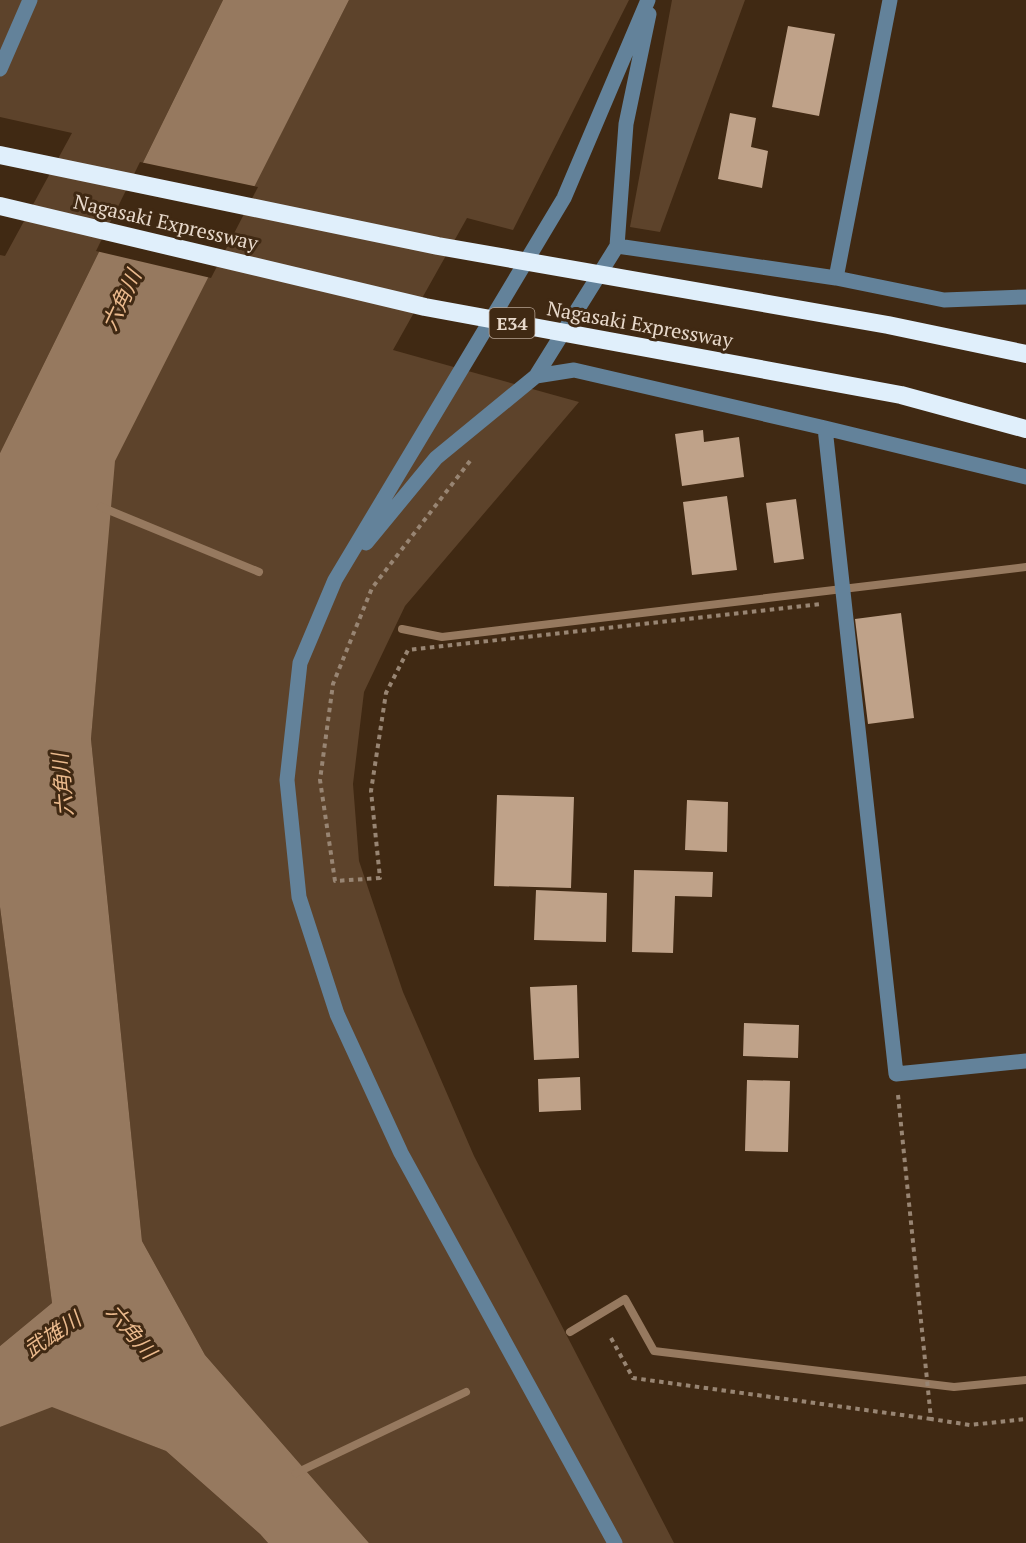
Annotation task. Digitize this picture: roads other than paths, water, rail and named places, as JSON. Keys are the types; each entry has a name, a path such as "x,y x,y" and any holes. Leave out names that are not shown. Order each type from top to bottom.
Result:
{"highway":[{"name":"Nagasaki Expressway","path":"0,155 438,246 888,325 1026,354"},
{"name":"Nagasaki Expressway","path":"0,206 425,307 901,395 1026,429"}],"street":[{"path":"0,69 30,0"},
{"path":"335,580 436,458 536,376 617,246 626,124 650,0"},
{"path":"615,1543 401,1153 337,1014 299,897 287,780 300,663 335,580 564,198 650,0"},
{"path":"836,278 890,0"},
{"path":"617,246 836,278 944,300 1026,297"},
{"path":"536,376 574,370 1026,477"},
{"path":"825,428 896,1074 1026,1061"}],"water":[{"path":"223,0 349,0 115,461 91,739 142,1241 205,1355 369,1543 268,1543 166,1451 52,1407 0,1427 0,1346 52,1303 0,907 0,453"}],"waterway":[{"path":"101,507 259,572"},
{"path":"402,629 442,637 1026,567"},
{"path":"570,1332 625,1299 654,1351 954,1387 1026,1380"},
{"path":"296,1473 466,1392"}],"water label":[{"name":"六角川","path":"121,300"},
{"name":"六角川","path":"62,785"},
{"name":"六角川","path":"132,1331"},
{"name":"武雄川","path":"52,1334"}]}
